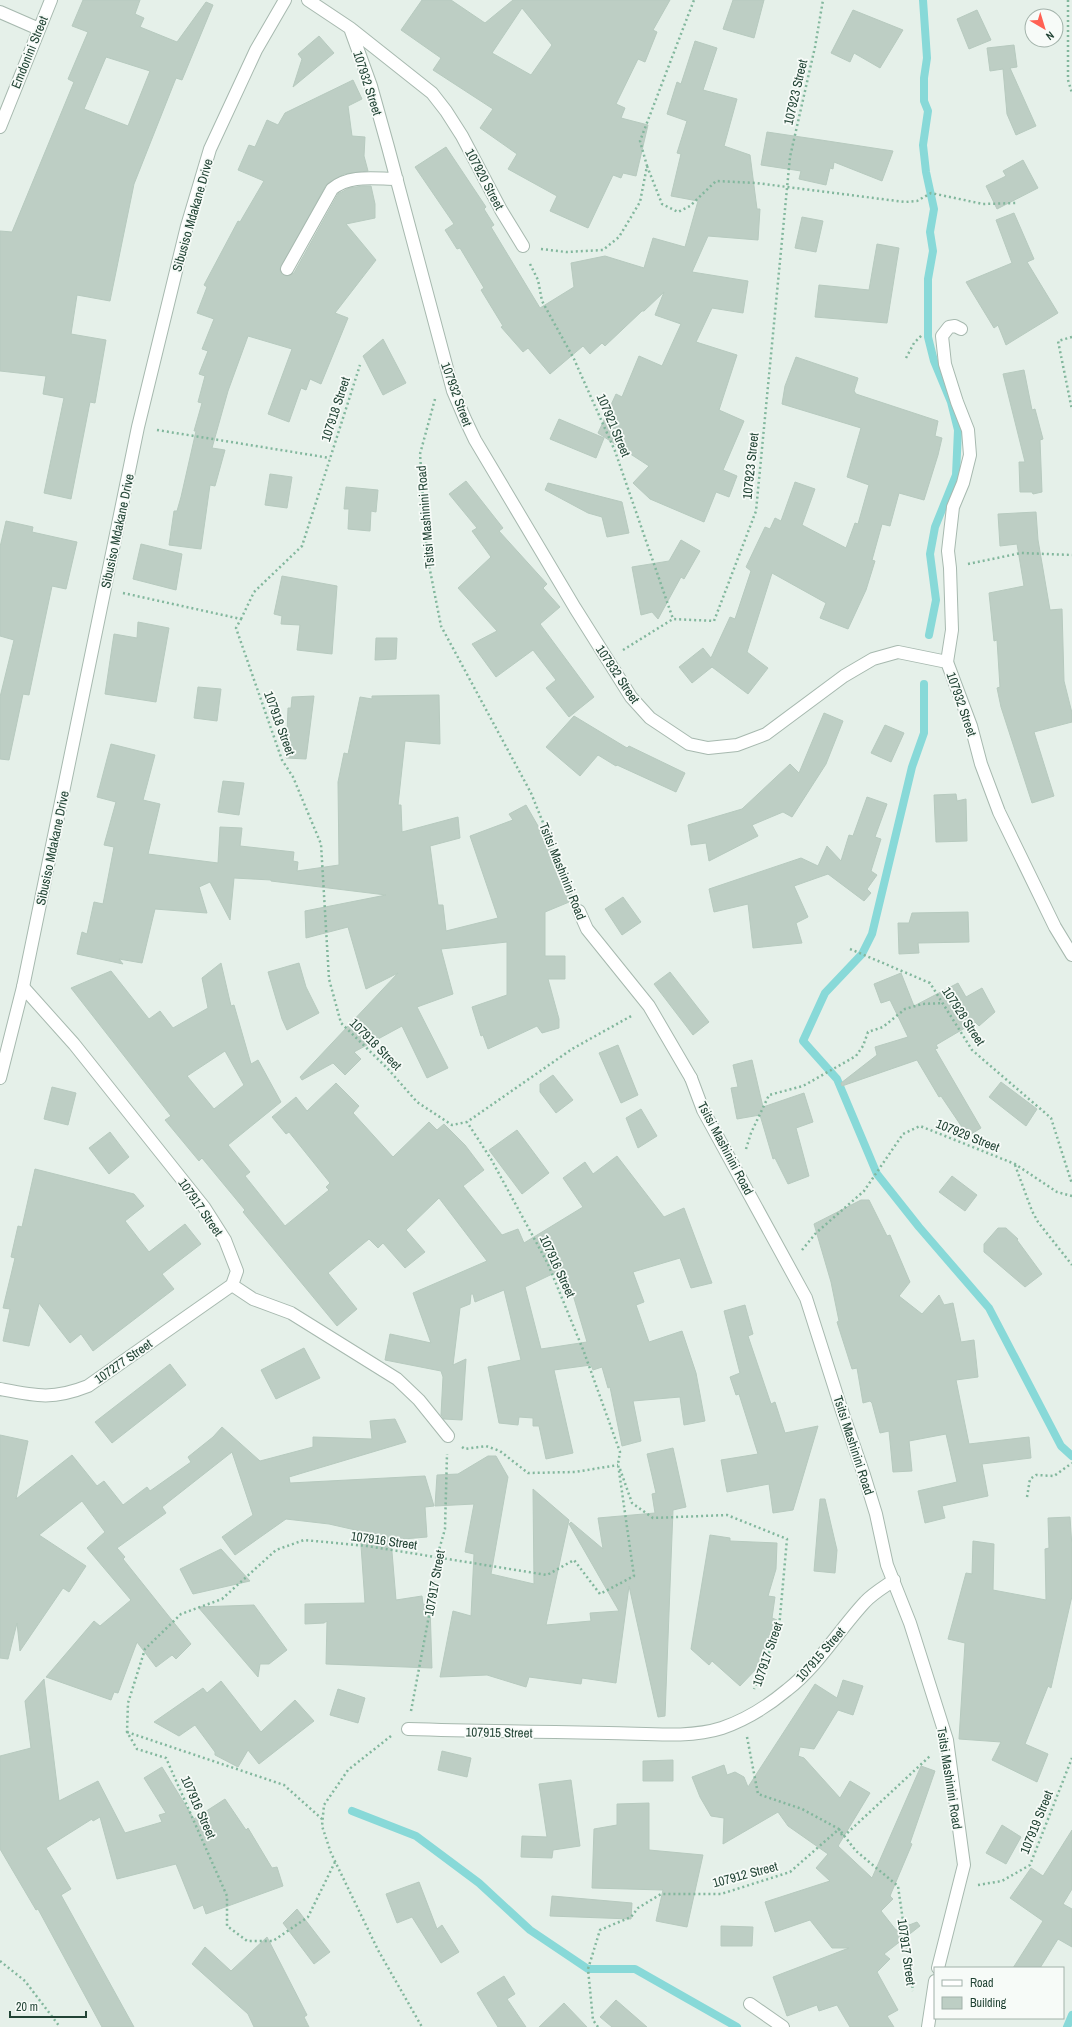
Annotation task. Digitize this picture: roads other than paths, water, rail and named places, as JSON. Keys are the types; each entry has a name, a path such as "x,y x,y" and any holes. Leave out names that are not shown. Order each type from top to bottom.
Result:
{"street":[{"name":"Emdonini Street","path":"0,127 51,0"},
{"name":"Sibusiso Mdakane Drive","path":"0,1078 23,987 138,427 187,226 210,150 256,50 285,0"},
{"name":"107920 Street","path":"308,0 350,28 432,93 462,136 501,210 523,246"},
{"path":"0,12 39,29"},
{"name":"107932 Street","path":"350,28 370,86 397,179 453,390 465,419 475,440 544,556 631,697 650,718 689,744 708,748 737,745 766,734 844,676 873,659 898,652 947,662 971,726 981,764 1000,812 1055,927 1072,955"},
{"path":"287,269 332,189 341,182 353,179 397,179"},
{"path":"947,662 952,630 948,551 953,507 963,483 970,455 968,430 945,364 942,336 949,327 955,326 961,329"},
{"name":"Tsitsi Mashinini Road","path":"579,911 587,929 649,1006 691,1078 703,1110 806,1298 876,1514 887,1565 910,1623 947,1740 964,1865 938,1967"},
{"name":"107917 Street","path":"23,987 74,1044 204,1207 225,1240 237,1271 232,1285"},
{"path":"232,1285 253,1299 291,1313 397,1379 419,1400 448,1436"},
{"name":"107277 Street","path":"0,1389 48,1397 68,1394 88,1386 232,1285"},
{"name":"107915 Street","path":"408,1729 643,1735 678,1734 721,1728 768,1704 793,1685 810,1669 866,1601 894,1580"},
{"path":"928,2027 934,1988"},
{"path":"750,2004 782,2027"}],"waterway":[{"path":"923,0 927,58 924,78 924,101 928,111 923,145 926,172 934,209 930,232 933,251 928,279 928,337 934,361 951,402 958,430 956,475 935,527 930,554 936,600 929,635"},
{"path":"924,684 924,733 912,767 872,934 862,954 825,993 803,1041 837,1079 877,1174 919,1227 989,1308 1061,1446 1072,1456"},
{"path":"352,1811 416,1836 479,1883 530,1930 588,1969 635,1969 737,2027"},
{"path":"1067,2027 1072,2015"}]}
